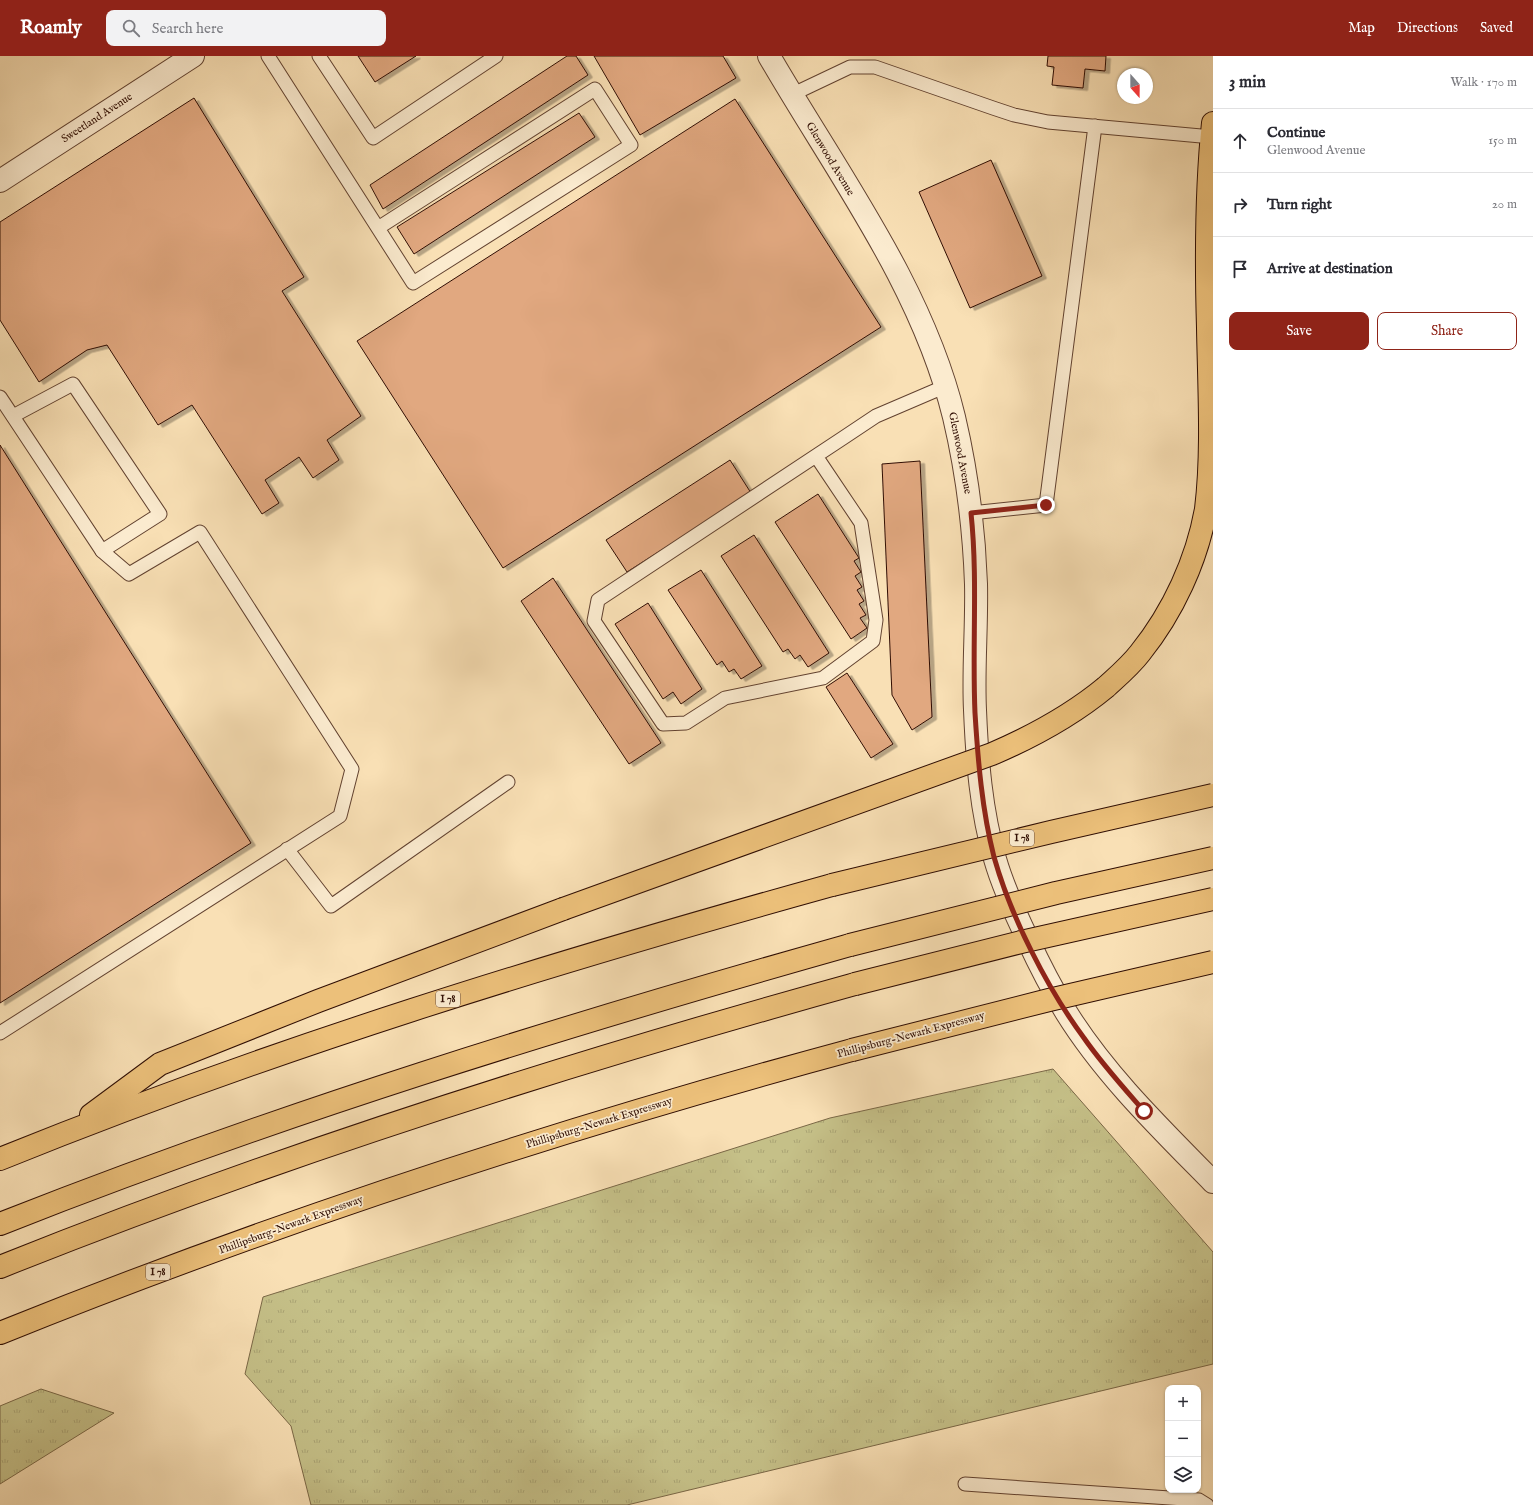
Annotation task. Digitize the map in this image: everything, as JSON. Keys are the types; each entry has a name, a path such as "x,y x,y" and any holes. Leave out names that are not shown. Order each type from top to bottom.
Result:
{"highway":[{"path":"69,1131 160,1064 318,1001 564,909 992,754 1020,742 1064,719 1106,687 1140,654 1167,613 1187,574 1195,552 1206,509 1209,484 1210,433 1207,245 1212,130"},
{"name":"I 78","path":"0,1159 69,1131 304,1046 501,982 661,933 832,885 1043,833 1213,795"},
{"path":"0,1224 143,1169 483,1052 677,993 850,945 1064,892 1213,858"},
{"path":"0,1267 210,1187 394,1123 598,1057 855,984 1021,942 1213,899"},
{"name":"Phillipsburg-Newark Expressway","path":"0,1333 135,1280 316,1215 572,1130 852,1050 1049,1000 1213,962"}],"street":[{"name":"Sweetland Avenue","path":"0,180 193,56"},
{"name":"Glenwood Avenue","path":"769,56 791,95 882,244 911,301 946,386 959,440 971,513 976,588 974,683 979,762 986,823 1004,888 1049,983 1084,1038 1144,1111 1213,1182"}],"lane":[{"path":"268,56 413,283 631,145 595,89 378,228"},
{"path":"319,56 374,138 496,56"},
{"path":"791,95 850,67 875,66 1014,115 1048,122 1095,126 1212,130"},
{"path":"971,513 1046,505 1095,126"},
{"path":"13,416 73,384 160,514 102,551"},
{"path":"816,456 861,523 876,620 873,641 823,678 724,698 686,723 663,724 594,621 598,600 876,416 946,386"},
{"path":"0,397 102,551 129,574 200,532 352,768 340,816 0,1033"},
{"path":"287,849 331,906 508,782"},
{"path":"966,1484 1199,1500 1207,1505"}],"green space":[{"path":"1053,1069 1213,1252 1213,1364 627,1505 311,1505 291,1426 245,1374 263,1297 830,1118"},
{"path":"41,1389 114,1413 0,1484 0,1406"}],"building":[{"path":"358,56 416,56 375,82"},
{"path":"567,56 576,56 588,75 383,209 370,185"},
{"path":"594,56 723,56 736,78 640,135"},
{"path":"1048,56 1106,56 1105,71 1085,69 1083,88 1052,85 1054,67 1047,66"},
{"path":"194,98 304,277 282,291 361,416 327,440 339,460 313,478 299,457 265,480 279,503 262,514 192,405 158,425 107,345 87,350 39,382 0,320 0,222"},
{"path":"735,99 881,327 503,568 357,341"},
{"path":"579,113 595,137 414,254 397,227"},
{"path":"991,160 1042,276 970,308 919,192"},
{"path":"0,445 251,843 0,1003"},
{"path":"730,460 751,493 627,572 606,540"},
{"path":"920,461 932,717 912,730 892,695 882,464"},
{"path":"818,494 859,558 854,561 861,572 855,576 862,587 857,590 864,601 859,604 866,615 860,618 867,628 851,639 775,522"},
{"path":"754,535 829,653 808,667 800,655 795,659 788,649 783,652 721,556"},
{"path":"701,570 762,666 741,679 734,669 729,672 722,661 717,665 668,590"},
{"path":"553,578 661,743 629,764 521,601"},
{"path":"648,603 702,689 681,704 673,692 663,699 615,624"},
{"path":"847,673 893,744 871,758 826,687"}],"route":[{"path":"1046,505 971,513 974,537 976,588 974,676 975,713 978,756 986,823 994,857 1004,888 1049,983 1084,1038 1144,1111"}]}
